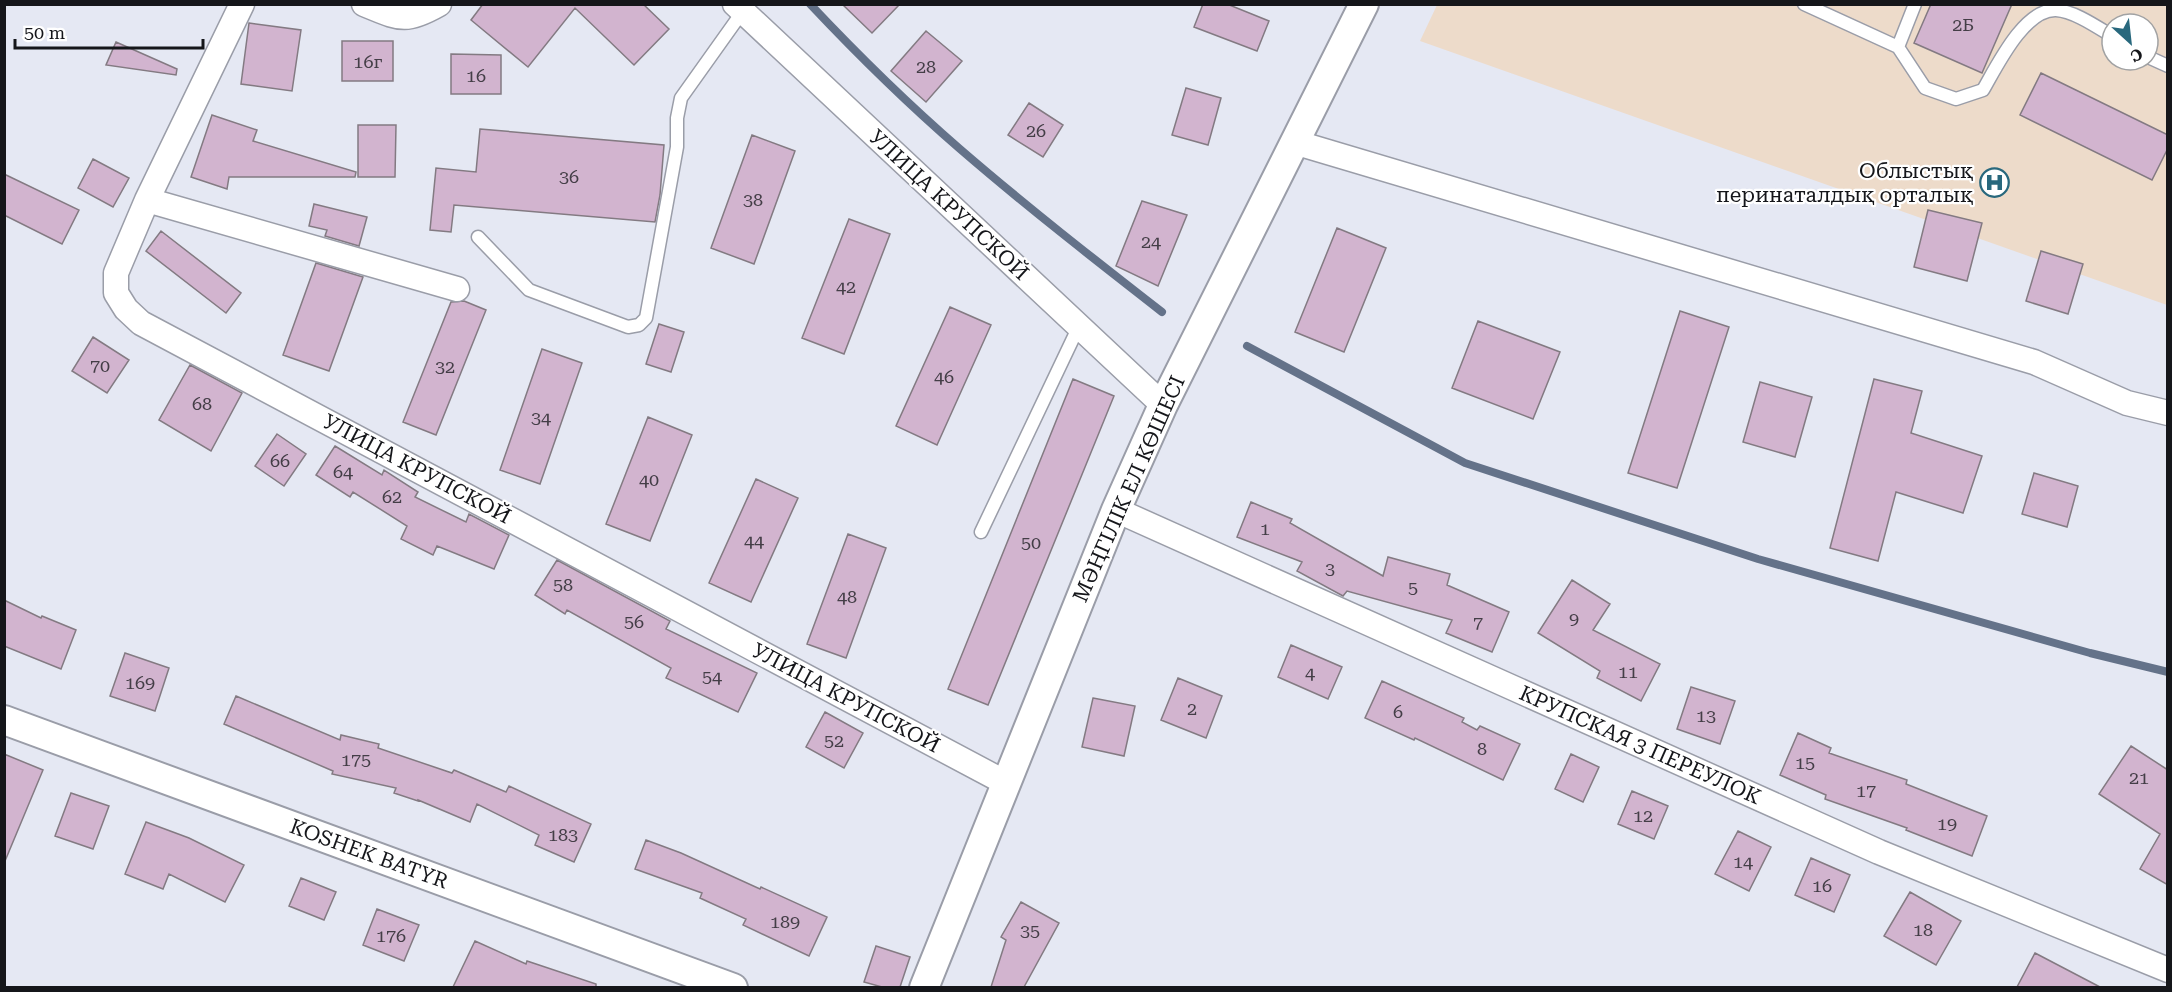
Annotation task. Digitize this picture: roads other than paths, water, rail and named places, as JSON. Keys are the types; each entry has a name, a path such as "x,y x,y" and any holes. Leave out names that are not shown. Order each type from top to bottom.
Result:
{"street":[{"name":"УЛИЦА КРУПСКОЙ","path":"242,4 147,200 116,273 116,293 126,309 141,322 1006,783"},
{"path":"364,4 400,19 422,14 439,4"},
{"name":"МӘҢГІЛІК ЕЛ КӨШЕСІ","path":"924,987 1116,510 1163,405 1364,4"},
{"name":"УЛИЦА КРУПСКОЙ","path":"739,8 1163,405"},
{"path":"1294,142 2034,362 2127,402 2168,414"},
{"path":"147,200 457,289"},
{"name":"КРУПСКАЯ 3 ПЕРЕУЛОК","path":"1116,510 1878,852 2168,970"},
{"name":"KOSHEK BATYR","path":"4,720 733,987"}],"lane":[{"path":"1804,4 1898,47 1925,88 1956,99 1983,90 2006,50 2031,18 2056,10 2083,19 2100,29"},
{"path":"1898,47 1915,4"},
{"path":"478,237 529,290 628,327 639,325 646,318 676,147 676,118 681,98 739,8"},
{"path":"981,532 1079,326"}],"waterway":[{"path":"810,4 921,115 1035,212 1162,312"},
{"path":"1247,346 1465,463 1758,559 2090,653 2168,672"}],"place":[{"name":"Облыстық перинаталдық орталық","path":"1994,183"}]}
